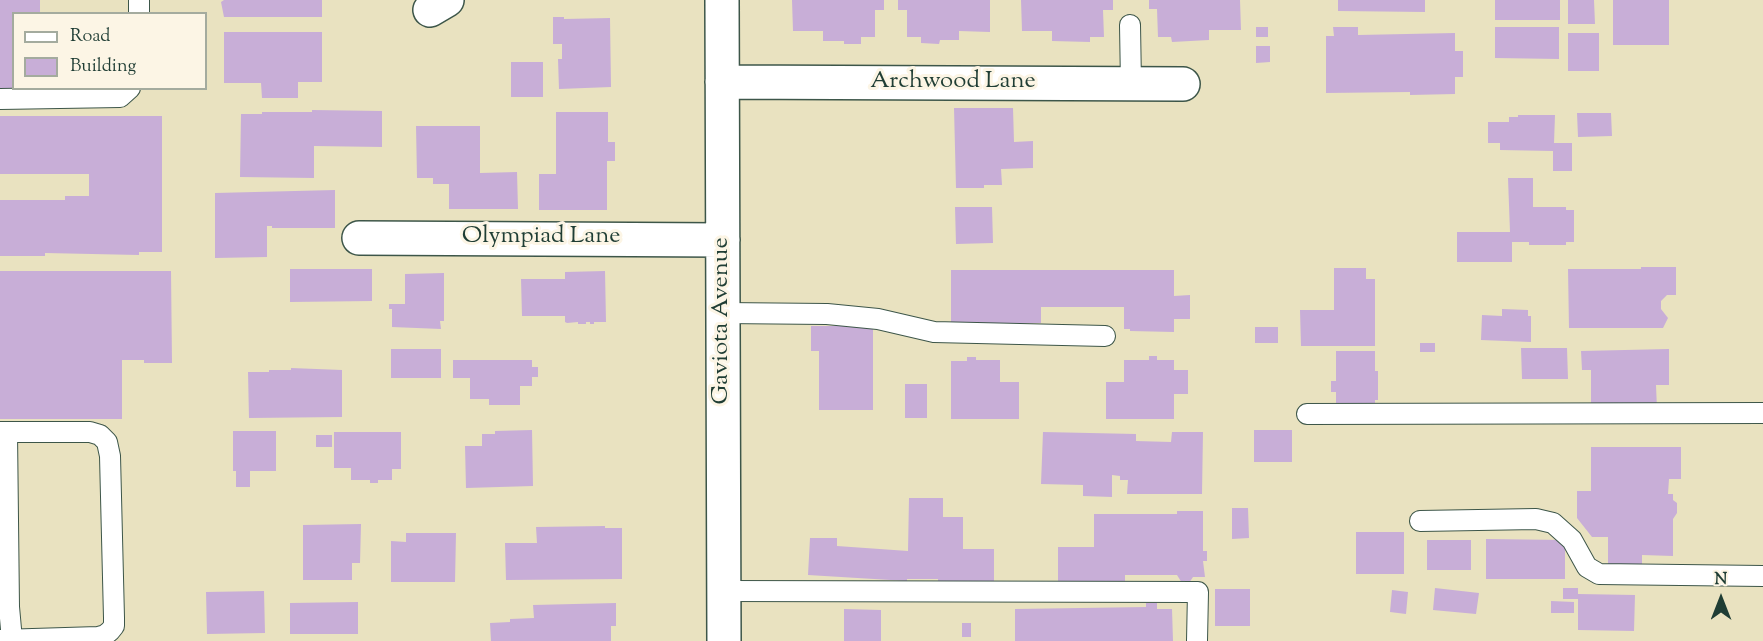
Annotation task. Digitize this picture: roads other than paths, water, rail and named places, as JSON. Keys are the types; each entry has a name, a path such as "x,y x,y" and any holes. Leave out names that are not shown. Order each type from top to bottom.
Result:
{"street":[{"name":"Gaviota Avenue","path":"722,0 724,641"},
{"name":"Archwood Lane","path":"722,82 1183,84"},
{"name":"Olympiad Lane","path":"359,238 723,240"}],"lane":[{"path":"1130,25 1131,84"},
{"path":"0,99 120,97 128,90"},
{"path":"723,313 827,314 878,319 934,332 1105,336"},
{"path":"1307,414 1763,413"},
{"path":"3,432 95,433 104,437 110,456 114,626 105,635 98,637 6,640 9,607 3,432"},
{"path":"1420,520 1536,519 1553,524 1572,540 1587,567 1599,574 1763,576"},
{"path":"724,591 1198,592 1197,641"}]}
